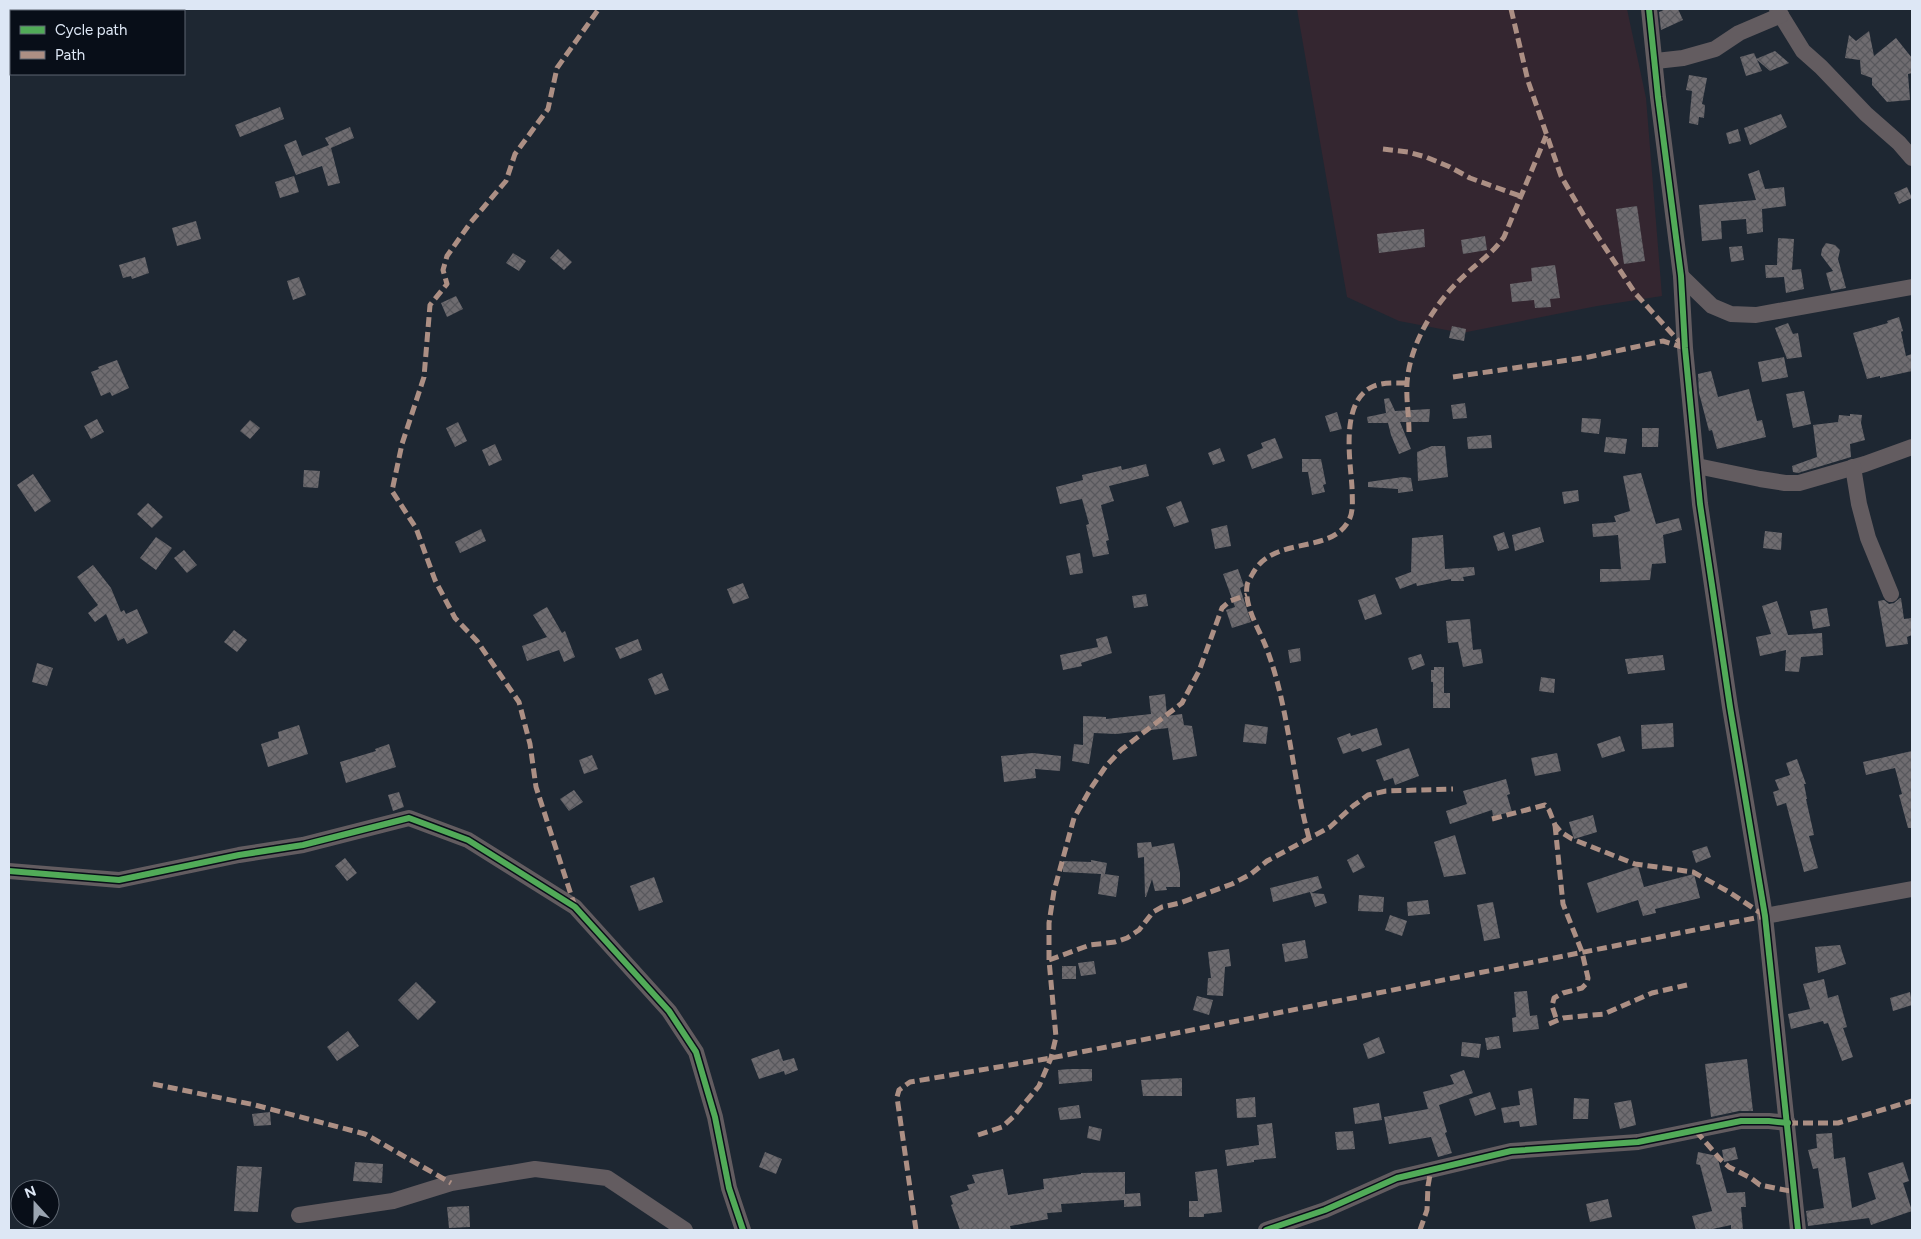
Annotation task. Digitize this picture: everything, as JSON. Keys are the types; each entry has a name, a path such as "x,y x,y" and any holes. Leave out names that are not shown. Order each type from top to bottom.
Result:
{"street":[{"path":"1650,9 1658,96 1681,276 1685,348 1700,504 1730,707 1765,916 1798,1230"},
{"path":"1656,61 1683,58 1715,49 1739,33 1779,12 1803,51 1866,114 1899,143 1912,158"},
{"path":"1681,276 1712,306 1731,314 1756,314 1912,287"},
{"path":"1696,466 1784,483 1799,483 1889,456 1912,447"},
{"path":"1853,467 1859,504 1868,538 1891,594"},
{"path":"9,871 119,880 239,855 302,845 409,818 468,840 575,907 668,1011 696,1052 715,1117 729,1188 743,1230"},
{"path":"1765,916 1912,889"},
{"path":"1266,1230 1326,1210 1396,1178 1511,1151 1638,1142 1741,1121 1769,1121 1788,1124"},
{"path":"299,1215 393,1201 451,1183 535,1169 608,1178 685,1230"}],"shaded area":[{"path":"1297,9 1627,9 1646,98 1662,296 1597,306 1462,333 1399,321 1347,297"}],"building":[{"path":"1666,9 1678,9 1683,20 1661,30 1659,12"},
{"path":"1869,31 1874,56 1896,38 1912,58 1912,73 1908,74 1910,100 1887,102 1872,85 1872,78 1861,74 1860,60 1845,58 1849,35 1856,41"},
{"path":"1775,51 1789,63 1770,71 1756,59"},
{"path":"1754,53 1762,71 1746,76 1740,57"},
{"path":"1689,75 1707,78 1702,104 1705,105 1704,118 1699,117 1698,125 1689,123 1692,91 1686,90"},
{"path":"280,107 284,119 240,137 235,125"},
{"path":"1781,114 1787,127 1750,145 1744,128"},
{"path":"350,127 354,138 331,148 340,183 328,186 322,166 296,175 284,145 296,140 302,156 329,145 325,138"},
{"path":"1738,129 1741,141 1729,144 1726,133"},
{"path":"1759,170 1765,189 1784,187 1786,206 1762,209 1763,232 1747,234 1746,219 1721,221 1722,239 1702,241 1699,205 1756,200 1748,174"},
{"path":"294,176 299,192 280,198 275,182"},
{"path":"1907,187 1912,198 1899,204 1894,193"},
{"path":"1637,206 1645,261 1624,264 1616,209"},
{"path":"196,221 201,239 177,246 172,228"},
{"path":"1424,229 1425,247 1379,253 1377,234"},
{"path":"1485,236 1487,250 1463,254 1461,240"},
{"path":"1778,238 1794,239 1792,270 1801,269 1804,289 1786,293 1784,277 1766,278 1765,265 1777,265"},
{"path":"1826,243 1835,245 1840,250 1838,259 1846,288 1831,291 1826,273 1833,271 1821,255"},
{"path":"1742,246 1744,260 1731,262 1729,247"},
{"path":"558,249 572,262 564,270 550,258"},
{"path":"513,253 526,261 519,271 506,263"},
{"path":"145,257 149,273 132,279 131,276 123,278 119,265"},
{"path":"1555,265 1560,298 1550,299 1551,307 1535,308 1534,300 1512,302 1510,284 1532,281 1531,268"},
{"path":"299,277 306,295 293,300 287,281"},
{"path":"456,296 463,309 447,317 441,303"},
{"path":"1899,317 1906,356 1912,354 1912,371 1867,379 1853,333 1888,323 1887,321"},
{"path":"1788,323 1793,334 1798,333 1802,357 1787,359 1775,328"},
{"path":"1452,326 1466,329 1464,341 1449,338"},
{"path":"1784,357 1788,377 1762,382 1758,362"},
{"path":"117,360 129,388 112,396 110,392 101,396 91,372 99,369 98,367"},
{"path":"1711,371 1718,397 1749,389 1757,421 1762,420 1766,437 1717,449 1712,430 1709,431 1699,393 1698,374"},
{"path":"1804,391 1811,424 1793,428 1786,394"},
{"path":"1389,398 1395,411 1430,409 1429,422 1400,422 1411,449 1399,454 1388,423 1368,423 1367,417 1386,413 1384,399"},
{"path":"1465,403 1467,418 1453,419 1451,405"},
{"path":"1337,412 1342,429 1330,432 1325,416"},
{"path":"1850,414 1862,415 1861,423 1865,440 1850,444 1851,457 1798,473 1793,472 1792,466 1817,457 1813,425 1838,422 1839,415 1850,416"},
{"path":"1582,418 1601,419 1599,434 1581,432"},
{"path":"97,419 104,432 91,439 84,426"},
{"path":"250,420 260,428 250,439 240,431"},
{"path":"458,422 467,441 455,447 446,428"},
{"path":"1642,428 1659,428 1658,447 1642,447"},
{"path":"1491,435 1492,448 1468,449 1467,437"},
{"path":"1606,437 1627,439 1625,454 1604,452"},
{"path":"1275,438 1283,458 1252,469 1247,455 1263,448 1261,443"},
{"path":"495,444 502,460 489,466 482,450"},
{"path":"1432,446 1445,446 1448,477 1418,481 1417,452"},
{"path":"1220,448 1225,461 1213,465 1208,453"},
{"path":"1302,459 1321,459 1326,484 1323,485 1325,492 1312,495 1308,472 1302,472"},
{"path":"1146,464 1149,476 1109,486 1114,501 1101,505 1109,540 1106,541 1109,554 1093,557 1086,525 1089,524 1082,499 1060,504 1056,487 1083,480 1082,475 1121,466 1122,470"},
{"path":"304,470 320,471 318,488 303,487"},
{"path":"1641,473 1656,524 1679,518 1682,530 1663,535 1666,563 1652,564 1650,580 1600,582 1600,569 1621,569 1618,535 1593,537 1592,524 1616,522 1614,516 1630,511 1623,476"},
{"path":"33,474 51,501 35,512 17,485"},
{"path":"1403,477 1411,478 1413,491 1398,493 1398,489 1368,487 1368,482"},
{"path":"1578,490 1579,501 1564,504 1562,492"},
{"path":"1181,501 1189,522 1174,527 1166,507"},
{"path":"148,503 163,517 152,528 137,514"},
{"path":"1227,525 1231,546 1215,549 1211,529"},
{"path":"1540,527 1544,542 1515,551 1512,535"},
{"path":"481,529 486,541 460,553 455,542"},
{"path":"1765,531 1782,533 1781,550 1763,548"},
{"path":"1504,532 1509,548 1498,551 1493,536"},
{"path":"1443,535 1445,569 1474,567 1475,575 1463,577 1464,581 1451,581 1451,579 1417,586 1416,583 1400,589 1395,578 1411,572 1412,538"},
{"path":"156,537 172,548 156,570 140,558"},
{"path":"184,550 197,565 187,573 174,558"},
{"path":"1080,553 1083,573 1070,575 1066,556"},
{"path":"93,565 111,588 121,612 124,610 126,614 137,609 148,633 127,644 124,638 118,641 106,614 95,622 88,613 98,605 77,577"},
{"path":"1238,569 1244,586 1240,588 1251,622 1232,628 1226,610 1235,607 1223,574"},
{"path":"743,583 749,598 733,604 727,589"},
{"path":"1146,594 1148,606 1134,608 1132,596"},
{"path":"1375,594 1382,614 1365,620 1358,600"},
{"path":"1900,598 1904,619 1912,618 1912,635 1907,637 1908,644 1886,647 1878,601 1884,600 1889,604 1894,603"},
{"path":"1777,601 1788,635 1822,633 1823,655 1801,657 1799,672 1785,671 1786,650 1760,656 1756,637 1771,634 1762,606"},
{"path":"547,607 562,633 565,631 575,657 564,662 559,650 527,661 522,646 547,637 533,615"},
{"path":"1827,608 1830,626 1813,629 1810,611"},
{"path":"1470,619 1473,650 1481,649 1483,663 1463,667 1458,642 1448,643 1446,621"},
{"path":"234,630 247,640 237,652 224,642"},
{"path":"1107,636 1112,653 1081,663 1082,666 1063,670 1060,655 1098,647 1096,639"},
{"path":"638,639 642,650 620,659 615,648"},
{"path":"1300,648 1301,661 1290,663 1288,650"},
{"path":"1421,654 1425,665 1412,670 1408,658"},
{"path":"1663,655 1665,670 1628,674 1625,659"},
{"path":"37,663 53,668 47,686 32,682"},
{"path":"1434,667 1444,667 1444,693 1450,693 1450,708 1433,708 1431,670 1434,670"},
{"path":"662,673 669,690 655,695 648,679"},
{"path":"1541,677 1555,679 1554,693 1539,691"},
{"path":"1165,694 1167,716 1182,714 1184,725 1192,726 1197,756 1173,760 1168,728 1116,734 1094,733 1089,764 1072,761 1074,744 1083,745 1083,716 1106,717 1106,719 1151,714 1149,696"},
{"path":"1673,723 1674,747 1642,749 1641,725"},
{"path":"1245,724 1268,727 1266,744 1243,742"},
{"path":"299,725 308,754 268,767 261,744 279,738 278,732"},
{"path":"1377,728 1382,745 1362,752 1360,748 1343,754 1337,738 1350,733 1351,736"},
{"path":"1620,736 1625,751 1602,758 1597,744"},
{"path":"389,744 396,767 346,783 340,762 376,751 375,749"},
{"path":"1409,748 1419,776 1395,785 1393,778 1384,781 1376,760"},
{"path":"1912,751 1912,828 1908,828 1899,795 1902,794 1895,768 1866,775 1863,762"},
{"path":"1033,753 1061,756 1060,771 1035,769 1036,778 1004,782 1001,756"},
{"path":"1557,753 1561,771 1535,776 1531,758"},
{"path":"592,755 598,769 584,774 579,760"},
{"path":"1797,759 1806,784 1804,784 1806,799 1814,835 1809,836 1818,868 1804,872 1786,803 1777,806 1773,792 1779,790 1775,780 1790,775 1786,763"},
{"path":"1506,779 1510,794 1507,795 1512,812 1493,816 1492,810 1450,824 1446,811 1467,804 1463,791"},
{"path":"574,790 583,802 569,811 560,799"},
{"path":"399,792 404,807 393,811 388,795"},
{"path":"1593,815 1597,832 1574,839 1569,822"},
{"path":"1455,835 1466,874 1444,877 1434,842"},
{"path":"1151,842 1152,847 1174,843 1180,873 1180,887 1166,887 1167,890 1155,891 1152,879 1145,897 1144,857 1138,858 1137,843"},
{"path":"1707,846 1711,857 1696,863 1692,851"},
{"path":"1358,854 1365,867 1353,873 1347,860"},
{"path":"345,858 357,873 347,881 335,866"},
{"path":"1091,860 1107,863 1105,874 1119,876 1116,897 1098,894 1101,874 1063,872 1063,861 1091,862"},
{"path":"1638,866 1644,887 1694,874 1700,898 1655,909 1656,913 1643,916 1638,900 1597,913 1587,883"},
{"path":"1318,876 1322,888 1311,893 1324,894 1327,903 1315,907 1310,892 1273,902 1270,888"},
{"path":"654,877 663,902 639,911 630,886"},
{"path":"1359,895 1384,897 1383,912 1358,911"},
{"path":"1428,900 1430,914 1408,916 1407,902"},
{"path":"1493,902 1500,938 1484,941 1477,905"},
{"path":"1390,915 1407,921 1402,936 1385,930"},
{"path":"1305,940 1308,958 1285,962 1282,944"},
{"path":"1840,945 1846,964 1818,973 1815,947"},
{"path":"1229,949 1231,966 1225,967 1223,996 1207,995 1208,978 1211,978 1208,952"},
{"path":"1094,961 1096,974 1081,976 1078,963"},
{"path":"1062,966 1076,966 1076,979 1062,979"},
{"path":"1824,979 1828,998 1838,995 1847,1027 1843,1028 1853,1057 1842,1061 1828,1023 1824,1024 1823,1021 1791,1029 1788,1014 1810,1009 1803,984"},
{"path":"416,982 436,1002 418,1020 398,1000"},
{"path":"1527,991 1530,1016 1537,1015 1539,1029 1513,1032 1512,1018 1516,1017 1514,992"},
{"path":"1910,992 1912,1005 1893,1011 1890,998"},
{"path":"1197,996 1213,1000 1209,1015 1193,1010"},
{"path":"348,1031 359,1046 337,1061 327,1047"},
{"path":"1499,1036 1501,1048 1487,1050 1485,1038"},
{"path":"1379,1037 1385,1053 1368,1059 1363,1044"},
{"path":"1462,1042 1481,1044 1479,1058 1461,1056"},
{"path":"779,1049 783,1061 794,1058 798,1070 785,1075 784,1071 759,1079 751,1059"},
{"path":"1747,1059 1753,1111 1739,1111 1711,1117 1705,1064"},
{"path":"1092,1069 1092,1081 1059,1084 1058,1070"},
{"path":"1464,1070 1473,1093 1439,1105 1447,1132 1445,1133 1452,1153 1438,1157 1431,1137 1389,1144 1384,1117 1428,1109 1423,1092 1454,1084 1450,1075"},
{"path":"1182,1078 1182,1096 1143,1096 1141,1080"},
{"path":"1532,1088 1537,1125 1520,1127 1519,1121 1504,1123 1501,1108 1520,1105 1518,1091"},
{"path":"1490,1092 1496,1109 1475,1116 1469,1099"},
{"path":"1255,1097 1256,1117 1237,1118 1236,1099"},
{"path":"1574,1098 1589,1099 1588,1119 1573,1119"},
{"path":"1631,1100 1636,1125 1620,1129 1614,1103"},
{"path":"1379,1103 1382,1120 1355,1124 1353,1108"},
{"path":"1079,1105 1081,1118 1060,1120 1058,1108"},
{"path":"270,1112 271,1125 254,1126 252,1114"},
{"path":"1272,1123 1276,1158 1254,1160 1254,1162 1227,1166 1225,1150 1259,1145 1257,1125"},
{"path":"1089,1126 1102,1129 1100,1141 1087,1138"},
{"path":"1353,1131 1355,1149 1337,1150 1335,1132"},
{"path":"1832,1133 1834,1159 1845,1157 1852,1208 1876,1199 1868,1173 1903,1162 1909,1181 1903,1183 1912,1211 1871,1225 1869,1218 1808,1226 1806,1211 1824,1208 1818,1168 1813,1169 1808,1150 1817,1148 1816,1134"},
{"path":"1735,1147 1738,1159 1724,1162 1722,1150"},
{"path":"765,1152 782,1159 776,1174 759,1167"},
{"path":"1698,1152 1717,1156 1727,1193 1745,1192 1746,1207 1741,1207 1743,1230 1731,1230 1731,1225 1708,1230 1696,1230 1692,1216 1712,1211 1700,1165 1696,1164"},
{"path":"355,1162 383,1164 382,1183 353,1181"},
{"path":"237,1166 262,1167 258,1212 234,1211"},
{"path":"1003,1169 1008,1195 1044,1189 1043,1179 1081,1173 1125,1172 1125,1194 1140,1193 1141,1206 1124,1207 1124,1200 1061,1204 1062,1212 1047,1213 1048,1219 1010,1226 1011,1230 960,1230 951,1205 953,1204 950,1196 969,1190 967,1185 975,1183 972,1175"},
{"path":"1217,1169 1222,1212 1204,1214 1204,1217 1189,1217 1189,1201 1198,1201 1195,1172"},
{"path":"1608,1199 1612,1217 1590,1222 1586,1204"},
{"path":"469,1206 470,1227 449,1228 447,1207"}],"marked path":[{"path":"1511,9 1528,81 1561,176 1583,214 1635,293 1685,348"},
{"path":"575,907 536,787 530,744 519,702 477,641 455,618 435,580 416,528 392,491 402,444 424,377 430,305 447,284 443,270 447,256 471,222 506,181 515,154 548,109 557,68 598,10"},
{"path":"1409,432 1407,383 1413,352 1419,338 1426,323 1455,285 1491,252 1504,237 1546,136"},
{"path":"1383,149 1408,152 1426,157 1470,178 1520,196"},
{"path":"1453,377 1589,357 1663,341 1682,347"},
{"path":"1309,838 1298,791 1280,693 1266,647 1250,609 1247,584 1262,561 1274,554 1329,538 1341,531 1351,516 1352,508 1349,446 1352,416 1356,404 1363,393 1374,386 1386,383 1407,383"},
{"path":"978,1135 1002,1127 1013,1117 1039,1086 1051,1058 1056,1037 1049,960 1049,923 1054,891 1074,818 1106,766 1121,750 1182,703 1199,671 1222,608 1230,601 1247,595"},
{"path":"1049,960 1090,945 1115,942 1127,938 1139,930 1153,912 1162,907 1180,903 1232,884 1251,874 1267,861 1330,827 1368,795 1386,791 1453,789"},
{"path":"1492,819 1545,805 1555,825 1561,832 1572,839 1635,864 1693,872 1729,892 1765,916"},
{"path":"1555,825 1563,904 1582,952 1588,978 1587,983 1582,988 1563,993 1554,998 1552,1006 1557,1021"},
{"path":"916,1230 897,1097 899,1090 910,1082 1051,1058 1765,916"},
{"path":"1549,1024 1563,1018 1604,1014 1652,993 1687,985"},
{"path":"153,1084 255,1105 365,1134 451,1183"},
{"path":"1788,1123 1838,1123 1912,1101"},
{"path":"1696,1131 1729,1167 1751,1178 1760,1185 1795,1192"},
{"path":"1420,1230 1427,1210 1431,1169"}],"cycle path":[{"path":"1649,9 1658,97 1681,276 1685,348 1700,504 1730,707 1765,916 1798,1230"},
{"path":"9,871 119,880 239,855 303,845 409,818 468,840 575,907 669,1011 696,1052 715,1117 729,1188 743,1230"},
{"path":"1266,1230 1325,1210 1397,1178 1511,1151 1638,1142 1741,1121 1788,1123"}]}
